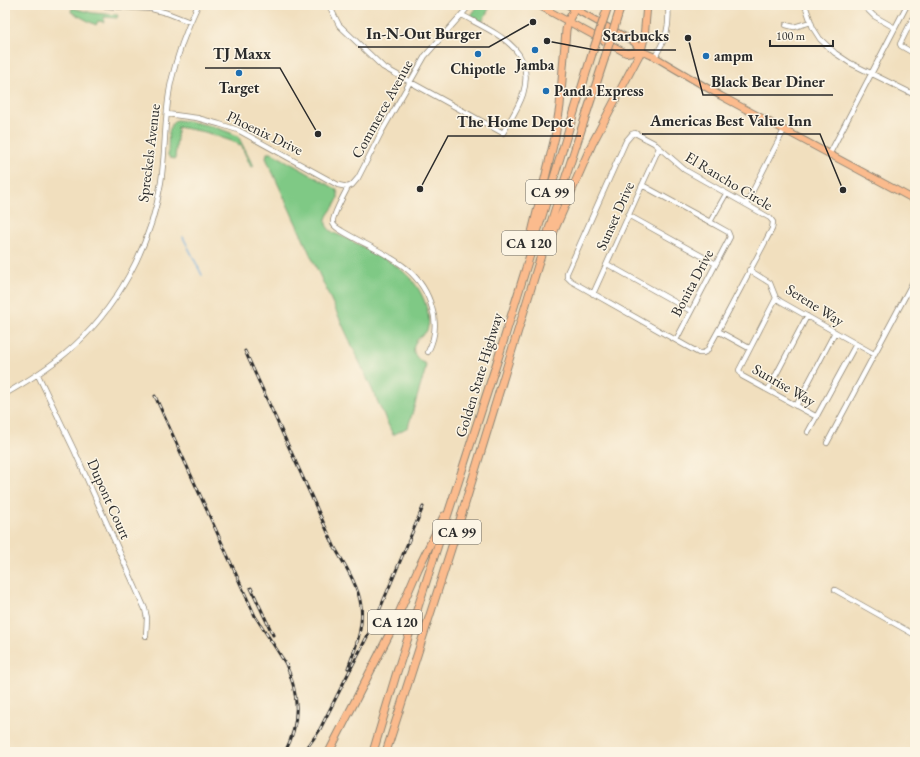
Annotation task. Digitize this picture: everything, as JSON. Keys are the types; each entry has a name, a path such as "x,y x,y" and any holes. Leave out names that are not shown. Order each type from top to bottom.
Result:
{"highway":[{"name":"Golden State Highway","path":"373,752 608,5"},
{"path":"641,51 644,38 647,5"},
{"name":"CA 120","path":"507,329 555,137 560,106 566,30 568,22 576,7"},
{"name":"Golden State Highway","path":"386,752 452,546 532,283 620,8"},
{"name":"CA 120","path":"532,283 592,144 641,51"},
{"name":"CA 120","path":"329,752 393,627 418,568 456,490"}],"main road":[{"path":"538,5 626,53 641,51"},
{"path":"568,5 576,7 634,42 641,51 655,57 712,91 915,200"}],"street":[{"path":"92,5 152,9 167,12 190,22"},
{"name":"Spreckels Avenue","path":"5,394 38,375 65,354 106,310 133,267 141,250 156,204 161,182 167,114 171,83 176,61 190,22 198,5"},
{"path":"329,5 339,25 383,67 503,133 523,96 526,72 520,54 508,41 462,15"},
{"name":"Commerce Avenue","path":"428,352 432,345 435,324 431,304 424,287 415,275 399,262 342,232 332,221 348,187 358,178 425,56 470,5"},
{"path":"655,57 667,34 669,21 668,5"},
{"path":"806,5 811,22 820,39 831,50 850,63 915,96"},
{"path":"863,5 870,13 895,28"},
{"path":"829,155 907,5"},
{"path":"915,16 901,42 901,46 915,54"},
{"path":"786,25 794,26 811,22"},
{"name":"Phoenix Drive","path":"167,114 197,118 238,130 338,184 348,187"},
{"path":"746,204 784,130"},
{"name":"El Rancho Circle","path":"635,133 654,143 676,164 726,194 770,218 774,224 707,351 699,353 571,281 567,277 626,141 632,134 635,133"},
{"name":"Sunset Drive","path":"594,294 659,148"},
{"path":"642,185 710,222 726,194"},
{"path":"628,216 716,264"},
{"name":"Bonita Drive","path":"676,340 730,237 728,232 710,222"},
{"path":"607,264 691,311"},
{"name":"Serene Way","path":"749,270 770,283 776,298 874,354"},
{"path":"827,443 915,278"},
{"path":"749,348 776,298"},
{"path":"768,390 807,316"},
{"name":"Sunrise Way","path":"718,331 749,348 739,368 739,372 742,376 817,417"},
{"path":"796,406 835,332"},
{"path":"808,432 856,344"},
{"name":"Dupont Court","path":"38,375 75,452 146,609 148,618 146,636"},
{"path":"835,590 915,635"}],"green space":[{"path":"478,5 491,5 482,22 471,16"},
{"path":"72,8 93,13 118,15 117,18 104,17 104,22 98,21 96,25 71,12"},
{"path":"177,120 208,125 238,136 253,166 251,167 241,145 239,146 237,143 205,132 178,127 175,159 170,158 168,155 168,141 170,130 173,122"},
{"path":"267,153 272,153 336,189 338,195 337,200 326,219 326,224 329,229 335,234 348,239 402,270 411,279 424,300 429,323 425,333 417,340 414,351 419,360 426,364 425,371 408,427 393,435 266,158"}],"waterway":[{"path":"183,237 202,275"}],"railway":[{"path":"245,351 335,548 353,580 358,593 361,606 361,619 355,649 348,668"},
{"path":"155,396 255,616 288,667"},
{"path":"304,752 319,731 374,623 423,507"},
{"path":"251,588 273,635"},
{"path":"285,662 293,685 296,719 294,730 285,752"}],"place":[{"name":"In-N-Out Burger","path":"533,22"},
{"name":"Black Bear Diner","path":"688,38"},
{"name":"Starbucks","path":"547,41"},
{"name":"Jamba","path":"535,50"},
{"name":"Chipotle","path":"478,54"},
{"name":"ampm","path":"706,56"},
{"name":"Target","path":"239,73"},
{"name":"Panda Express","path":"546,91"},
{"name":"TJ Maxx","path":"318,134"},
{"name":"The Home Depot","path":"420,189"},
{"name":"Americas Best Value Inn","path":"843,190"}]}
